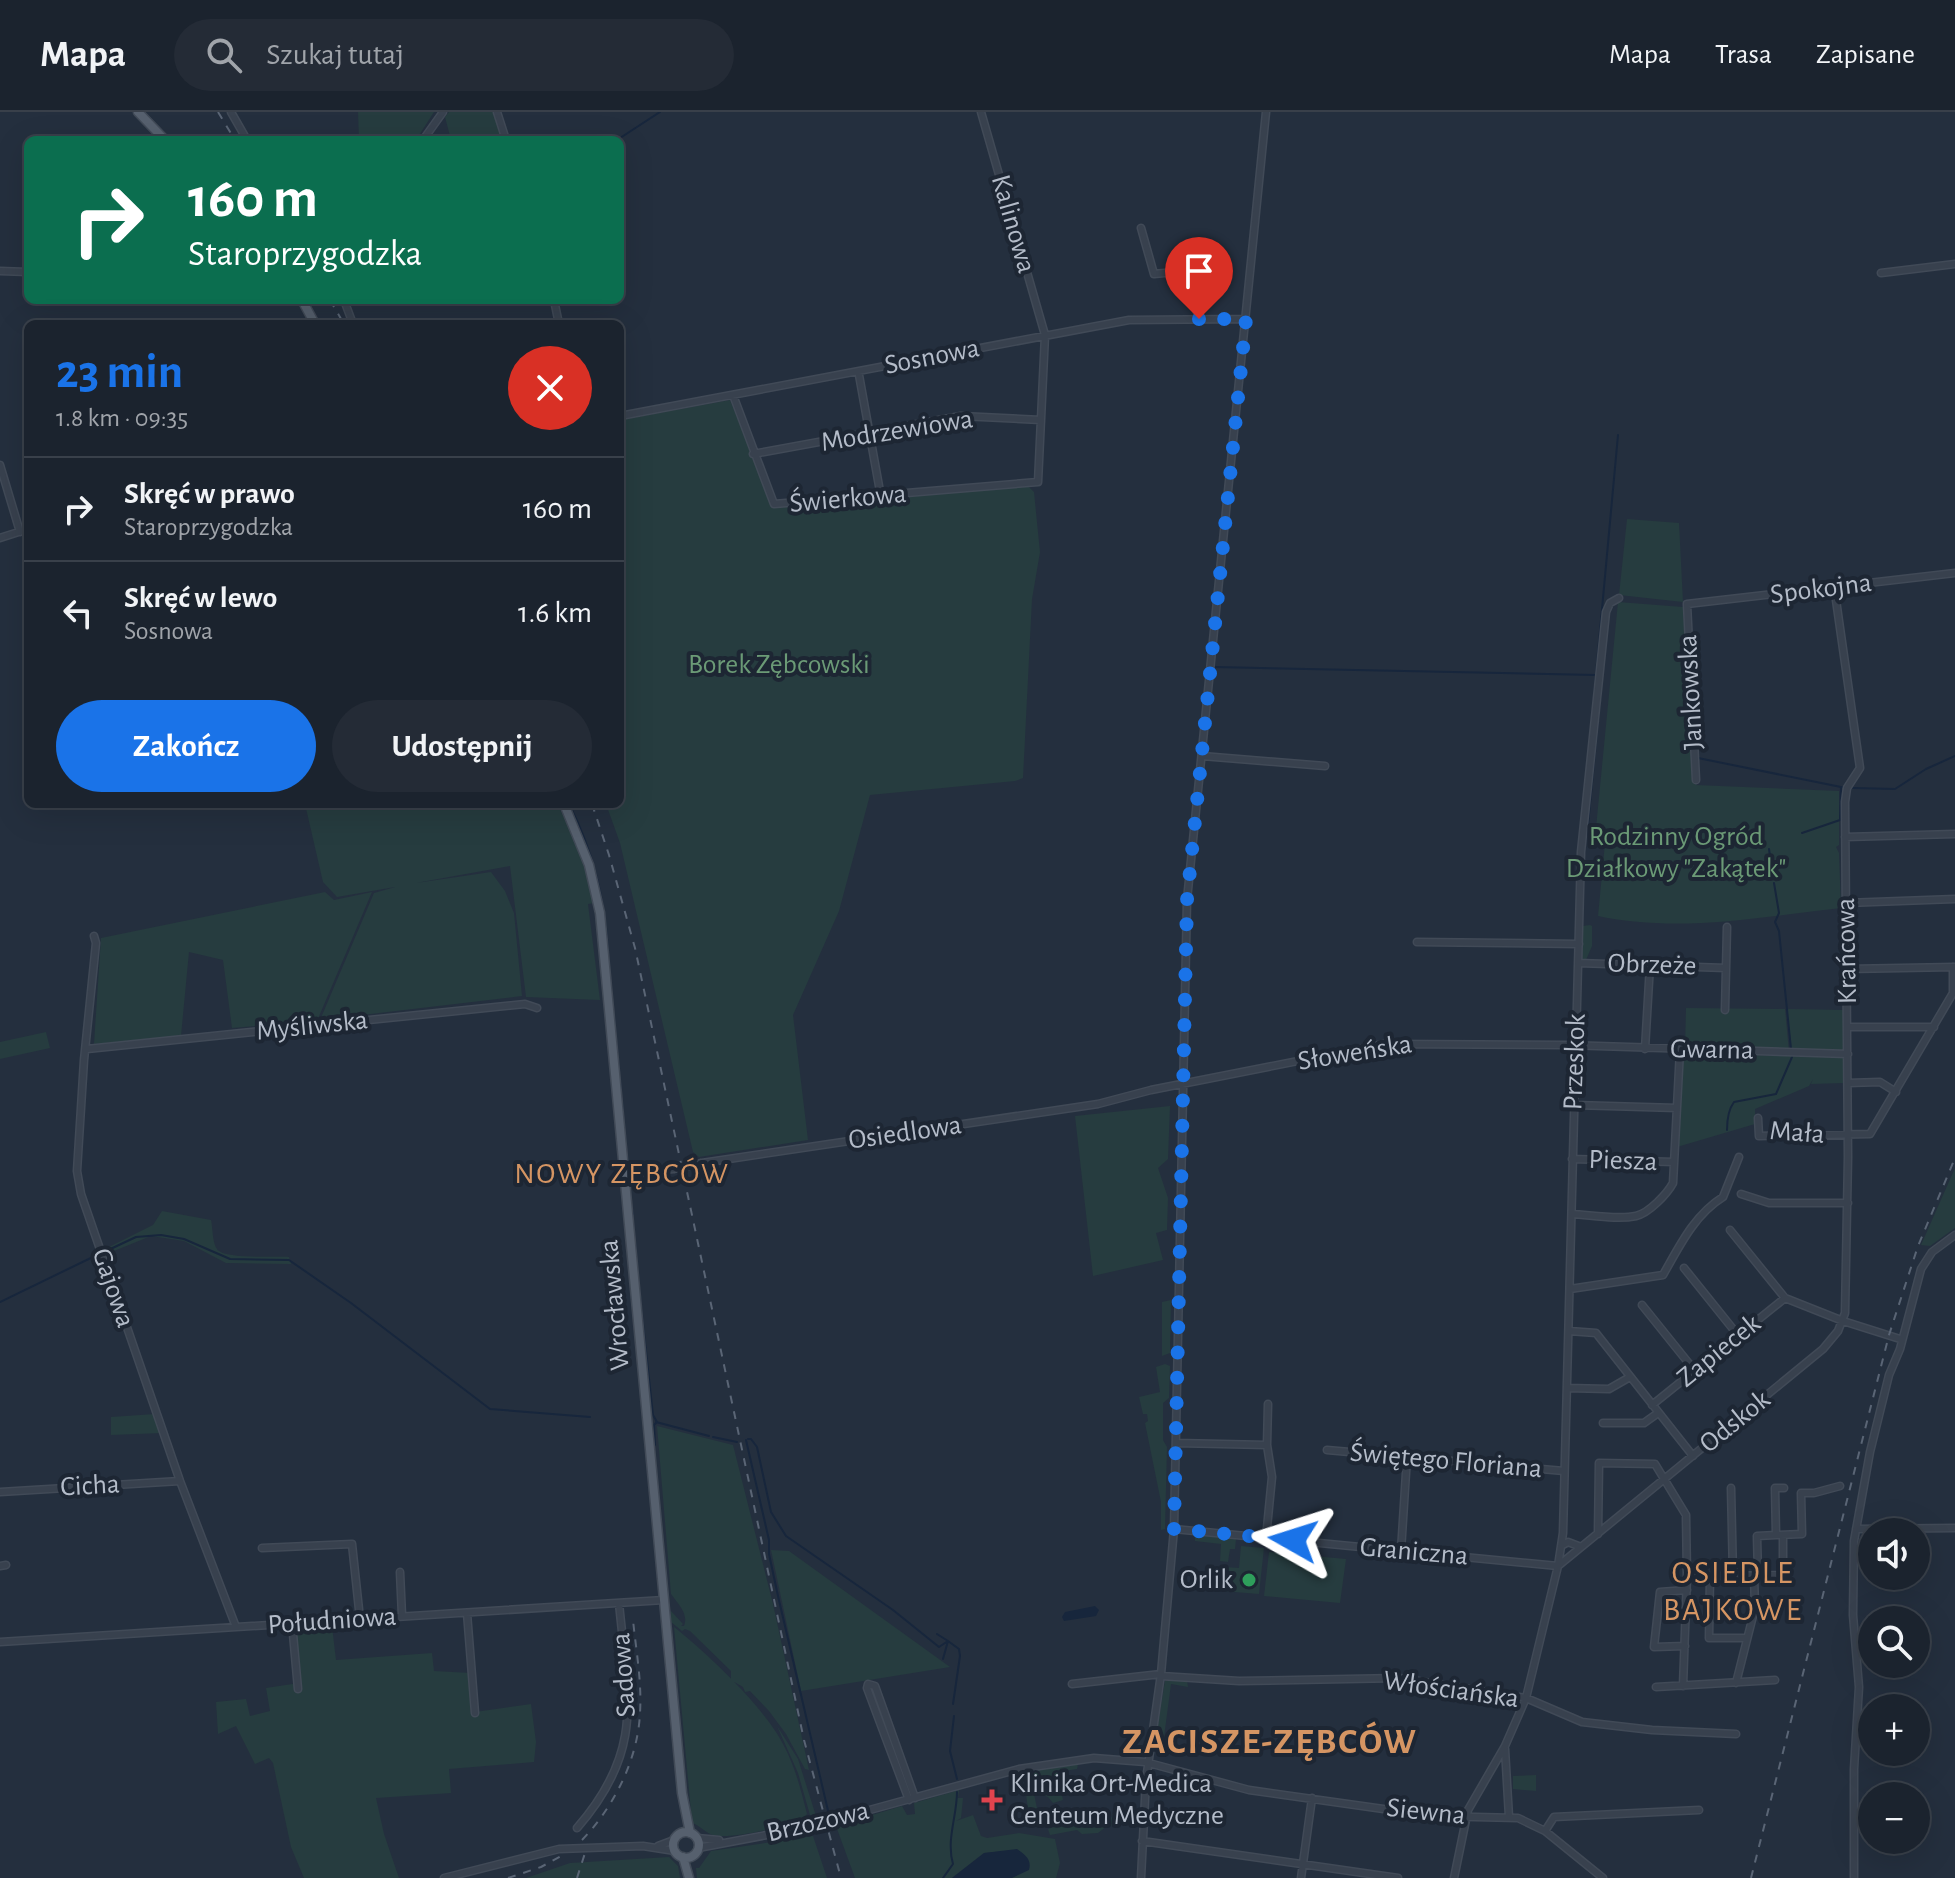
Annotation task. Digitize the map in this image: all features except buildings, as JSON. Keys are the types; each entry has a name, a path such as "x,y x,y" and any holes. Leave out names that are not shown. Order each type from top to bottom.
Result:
{"main road":[{"path":"138,112 161,136"},
{"name":"Wrocławska","path":"566,808 584,849 598,904 662,1600 688,1838 683,1855"},
{"path":"688,1838 683,1855 690,1878"}],"street":[{"path":"231,112 245,136"},
{"path":"426,136 443,112"},
{"path":"497,112 505,136"},
{"name":"Kalinowa","path":"981,112 1045,335 1038,482"},
{"path":"1141,1878 1148,1763 1161,1675 1174,1529 1187,900 1266,112"},
{"path":"1141,228 1154,274 1185,271 1199,319"},
{"path":"1881,273 1955,264"},
{"path":"0,271 24,272"},
{"name":"Sosnowa","path":"624,415 1129,320 1246,320"},
{"path":"859,375 881,497"},
{"name":"Świerkowa","path":"733,395 774,504 1038,482"},
{"name":"Modrzewiowa","path":"753,454 961,416 1041,420"},
{"path":"0,465 20,532"},
{"path":"0,538 24,530"},
{"name":"Spokojna","path":"1687,604 1955,573"},
{"name":"Krańcowa","path":"1834,586 1860,768 1846,794 1848,1203 1847,1304 1843,1321"},
{"name":"Przeskok","path":"1454,1878 1465,1818 1505,1746 1526,1698 1561,1549 1581,852 1606,618 1610,603 1619,598"},
{"name":"Jankowska","path":"1687,604 1696,780"},
{"path":"1202,756 1325,766"},
{"path":"1845,837 1955,834"},
{"path":"1846,903 1955,899"},
{"path":"1725,1010 1727,927"},
{"name":"Gajowa","path":"94,936 96,943 77,1171 81,1194 180,1481 236,1627"},
{"path":"1417,942 1579,944"},
{"name":"Obrzeże","path":"1578,963 1726,968"},
{"path":"1645,1049 1650,965"},
{"path":"1847,969 1954,967 1953,993 1873,1132 1848,1135"},
{"name":"Myśliwska","path":"87,1049 525,1004 537,1008"},
{"path":"1848,1027 1934,1027"},
{"name":"Słoweńska","path":"1184,1084 1384,1044 1576,1046"},
{"name":"Gwarna","path":"1576,1046 1848,1054"},
{"name":"Piesza","path":"1572,1214 1640,1214 1671,1188 1680,1050"},
{"path":"1848,1083 1880,1082 1896,1092"},
{"name":"Osiedlowa","path":"624,1174 1098,1104 1184,1084"},
{"name":"Piesza","path":"1574,1105 1677,1108"},
{"name":"Mała","path":"1758,1118 1759,1136 1848,1135"},
{"path":"1570,1289 1663,1275 1702,1214 1723,1197 1739,1157"},
{"name":"Piesza","path":"1572,1159 1674,1162"},
{"path":"1741,1194 1769,1203 1848,1203"},
{"path":"1730,1230 1785,1298 1900,1339"},
{"path":"1854,1878 1854,1769 1859,1687 1853,1615 1856,1529 1870,1452 1921,1269 1932,1252 1955,1235"},
{"path":"1684,1268 1737,1334"},
{"name":"Zapiecek","path":"1652,1405 1785,1298"},
{"path":"1642,1305 1695,1371"},
{"name":"Odskok","path":"1558,1566 1823,1349 1843,1321"},
{"path":"1569,1331 1596,1333 1693,1456"},
{"path":"1567,1388 1609,1389 1630,1377"},
{"path":"1266,1538 1272,1477 1267,1445 1268,1404"},
{"path":"1603,1423 1644,1423 1658,1413"},
{"path":"1176,1443 1267,1445"},
{"name":"Świętego Floriana","path":"1327,1450 1564,1471"},
{"path":"1401,1551 1407,1457"},
{"path":"1598,1534 1599,1463 1655,1464 1686,1515 1683,1686"},
{"name":"Cicha","path":"0,1492 180,1481"},
{"path":"1736,1683 1755,1608 1757,1536 1802,1534 1801,1493 1840,1486"},
{"path":"1731,1488 1733,1575"},
{"path":"1687,1576 1783,1575 1775,1488 1784,1488"},
{"path":"1856,1529 1955,1528"},
{"name":"Graniczna","path":"1174,1529 1558,1566"},
{"path":"1563,1533 1572,1544 1581,1547"},
{"path":"262,1548 352,1544 360,1619"},
{"path":"1572,1544 1572,1555 1565,1557 1561,1549 1572,1544"},
{"path":"400,1572 402,1616"},
{"path":"1710,1576 1709,1638 1746,1638"},
{"path":"1685,1646 1654,1647 1660,1592 1687,1590"},
{"name":"Południowa","path":"0,1642 662,1600"},
{"name":"Sadowa","path":"577,1828 596,1807 621,1757 627,1735 629,1714 622,1603"},
{"path":"467,1613 475,1713"},
{"path":"292,1623 298,1689"},
{"name":"Włościańska","path":"1072,1684 1161,1675 1239,1681 1399,1678 1526,1698 1582,1722 1652,1730 1736,1734"},
{"path":"1656,1687 1775,1680"},
{"name":"Brzozowa","path":"868,1684 875,1686 912,1799 867,1688 868,1684"},
{"path":"1505,1746 1509,1817"},
{"name":"Brzozowa","path":"688,1838 726,1841 792,1831 1019,1769 1073,1760 1094,1758 1148,1763"},
{"name":"Siewna","path":"1148,1763 1235,1788 1465,1818 1509,1817 1528,1821 1603,1878"},
{"path":"1301,1878 1312,1798"},
{"path":"1472,1801 1475,1811 1484,1817"},
{"path":"1545,1831 1554,1817 1699,1810"},
{"path":"444,1878 559,1849 654,1846 688,1838"},
{"path":"1142,1841 1398,1878"},
{"path":"654,1846 683,1855"}],"green space":[{"path":"358,112 434,112 419,136 359,136"},
{"path":"449,112 496,112 503,136 450,136 445,117"},
{"name":"Borek Zębcowski","path":"730,400 773,507 1028,486 1034,492 1040,552 1032,599 1023,778 870,795 839,911 793,1015 808,1140 699,1157 693,1152 620,843 607,808 624,808 624,419"},
{"path":"1627,519 1679,523 1683,602 1619,595"},
{"name":"Rodzinny Ogród Działkowy \"Zakątek\"","path":"1618,602 1683,607 1696,785 1839,791 1839,845 1836,847 1839,853 1841,908 1689,923 1628,921 1598,916 1605,843 1602,838 1595,838"},
{"path":"306,808 559,808 579,852 594,903 588,904 600,1000 526,997 510,866 416,883 491,872 505,891 514,913 522,996 320,1020 374,893 395,887 337,897 323,882"},
{"path":"325,892 334,900 372,892 317,1021 232,1028 223,960 189,952 181,1036 94,1044 101,938"},
{"path":"1590,925 1592,946 1586,960 1581,958 1583,926"},
{"path":"1686,1008 1785,1009 1789,1051 1685,1049"},
{"path":"1787,1009 1846,1010 1845,1053 1792,1052"},
{"path":"46,1032 50,1048 0,1059 0,1042"},
{"path":"1682,1054 1845,1057 1844,1083 1811,1084 1813,1079 1809,1086 1755,1109 1755,1124 1677,1147"},
{"path":"1170,1106 1168,1159 1158,1168 1168,1198 1167,1230 1156,1233 1163,1260 1093,1276 1075,1116"},
{"path":"1955,1168 1955,1228 1930,1246 1921,1245"},
{"path":"162,1211 211,1220 215,1245 225,1254 289,1257 291,1264 226,1263 184,1241 151,1236 109,1253 107,1248 153,1225"},
{"path":"1171,1300 1170,1353 1162,1356 1162,1302"},
{"path":"1170,1366 1169,1398 1163,1403 1163,1440 1167,1447 1165,1529 1161,1530 1161,1502 1145,1423 1148,1421 1147,1414 1143,1414 1139,1397 1160,1392 1156,1367"},
{"path":"155,1414 162,1433 111,1435 111,1417"},
{"path":"657,1426 733,1445 773,1604 809,1770 805,1769 769,1711 750,1691 745,1692 743,1687 731,1680 731,1671 690,1631 682,1631 671,1622 671,1611 683,1624 681,1626 684,1626 685,1617 671,1594"},
{"path":"1195,1535 1236,1539 1228,1562 1220,1561 1221,1544 1195,1541"},
{"name":"Orlik","path":"1241,1546 1264,1548 1259,1594 1222,1591 1224,1567 1239,1568"},
{"path":"771,1550 789,1551 950,1667 801,1691"},
{"path":"1269,1552 1346,1559 1340,1603 1264,1596"},
{"path":"332,1626 336,1660 432,1653 434,1671 471,1673 475,1712 531,1704 536,1742 534,1762 449,1769 451,1793 376,1798 399,1878 304,1878 291,1847 273,1763 269,1758 255,1764 236,1726 218,1734 216,1702 246,1699 250,1716 270,1711 266,1688 299,1683 295,1629"},
{"path":"674,1627 734,1681 774,1730 791,1761 802,1796 807,1814 800,1822 731,1836 710,1834 692,1823"},
{"path":"1165,1681 1187,1681 1188,1687 1171,1684 1164,1737 1156,1736"},
{"path":"777,1726 798,1759 816,1816 810,1815 798,1773"},
{"path":"1078,1764 1077,1769 1057,1772 1063,1800 1053,1803 1038,1793 1031,1771"},
{"path":"1023,1772 1028,1772 1030,1778 1040,1820 1038,1823 1030,1824"},
{"path":"1536,1775 1536,1791 1513,1789 1513,1776"},
{"path":"959,1790 958,1798 963,1798 961,1818 956,1821 973,1815 981,1836 987,1838 1019,1833 1055,1839 1060,1863 1056,1878 1012,1878 1017,1850 984,1853 952,1878 855,1878 836,1826 902,1806 907,1815 915,1814 914,1803"},
{"path":"1065,1810 1068,1824 1080,1827 1112,1817 1112,1814 1136,1814 1137,1824 1107,1826 1098,1833 1082,1834 1077,1830 1050,1835 1048,1829 1057,1826 1056,1821"},
{"path":"813,1836 827,1878 697,1878 696,1868 711,1851"},
{"path":"669,1857 678,1866 680,1878 526,1878 570,1863"}],"water":[{"path":"1095,1606 1099,1610 1096,1616 1064,1621 1062,1617 1065,1612"},
{"path":"1017,1849 1027,1858 1030,1866 1029,1870 1012,1878 952,1878 984,1853"}],"waterway":[{"path":"623,136 660,112"},
{"path":"1594,696 1618,435"},
{"path":"1214,667 1595,675"},
{"path":"1587,835 1601,690"},
{"path":"1853,788 1895,789 1926,769 1955,756"},
{"path":"1698,758 1841,787"},
{"path":"1802,833 1840,820 1841,787 1844,787"},
{"path":"571,808 585,839 596,876 608,951"},
{"path":"1769,849 1773,878"},
{"path":"1774,883 1779,913 1775,922 1779,931 1791,1049"},
{"path":"608,956 609,968"},
{"path":"611,984 612,999"},
{"path":"613,1005 613,1011"},
{"path":"614,1016 615,1028"},
{"path":"616,1043 617,1051"},
{"path":"1727,1130 1728,1115 1734,1102 1776,1094 1792,1057"},
{"path":"618,1061 619,1073"},
{"path":"620,1081 621,1089"},
{"path":"622,1101 623,1111"},
{"path":"623,1120 624,1127"},
{"path":"625,1137 626,1147"},
{"path":"627,1155 628,1164"},
{"path":"631,1206 633,1214"},
{"path":"633,1221 634,1232"},
{"path":"104,1252 136,1237 161,1235 184,1239 230,1259 289,1260 490,1409 590,1417"},
{"path":"635,1242 636,1250"},
{"path":"0,1302 99,1254"},
{"path":"638,1279 653,1415 657,1422 654,1425 655,1445"},
{"path":"656,1422 709,1436"},
{"path":"713,1437 737,1442"},
{"path":"748,1439 757,1447 771,1512 786,1536 893,1610 939,1647 948,1641 959,1649 953,1704"},
{"path":"746,1440 769,1540 778,1596 829,1815"},
{"path":"937,1634 948,1641 943,1659"},
{"path":"954,1716 950,1751 957,1779"},
{"path":"943,1878 953,1864 951,1846 957,1792"}],"railway":[{"path":"218,112 233,136"},
{"path":"332,304 342,320"},
{"path":"593,808 635,948 804,1740 841,1878"},
{"path":"1751,1878 1889,1335 1918,1246 1955,1158"},
{"path":"582,1840 614,1797 635,1748 640,1701 633,1620"},
{"path":"577,1878 586,1850"},
{"path":"508,1878 541,1867 563,1855"}],"place":[{"name":"Orlik","path":"1249,1580"},
{"name":"Klinika Ort-Medica Centeum Medyczne","path":"992,1800"}],"district":[{"name":"NOWY ZĘBCÓW","path":"622,1174"},
{"name":"OSIEDLE BAJKOWE","path":"1733,1592"},
{"name":"ZACISZE-ZĘBCÓW","path":"1270,1742"}],"route":[{"path":"1199,319 1246,319 1187,900 1174,1529 1293,1540"}]}
